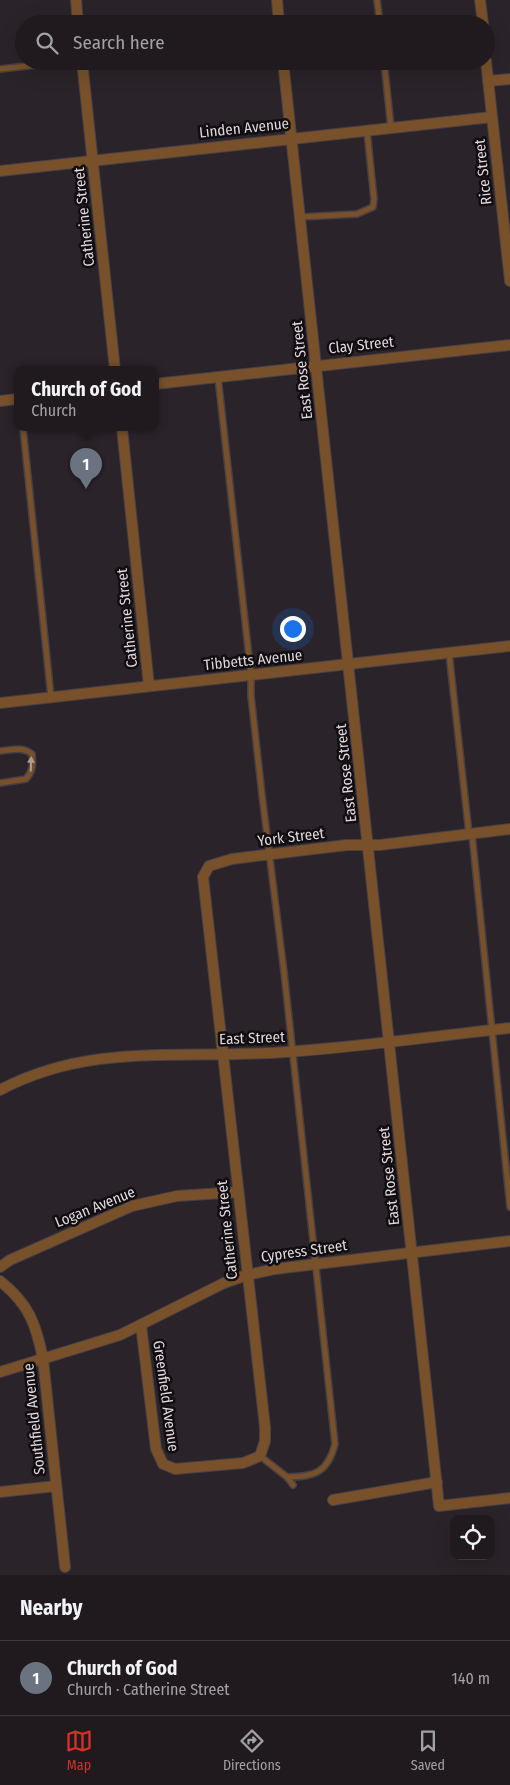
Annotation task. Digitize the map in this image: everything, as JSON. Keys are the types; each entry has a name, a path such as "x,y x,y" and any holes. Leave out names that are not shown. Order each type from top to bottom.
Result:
{"street":[{"path":"76,0 77,15"},
{"path":"277,0 279,15"},
{"path":"480,0 481,15"},
{"name":"Catherine Street","path":"83,70 115,366"},
{"name":"East Rose Street","path":"285,70 440,1506 510,1498"},
{"name":"Rice Street","path":"487,70 510,281"},
{"path":"488,81 510,79"},
{"name":"Linden Avenue","path":"0,170 492,117"},
{"name":"Clay Street","path":"159,383 510,345"},
{"path":"0,402 14,400"},
{"name":"Catherine Street","path":"122,431 150,686"},
{"name":"Tibbetts Avenue","path":"0,703 510,646"},
{"name":"York Street","path":"210,937 203,877 205,870 213,863 270,854 470,834 510,828"},
{"name":"Catherine Street","path":"210,937 265,1427 265,1441 260,1456"},
{"name":"East Street","path":"0,1090 40,1072 98,1058 136,1055 223,1055 291,1052 510,1028"},
{"name":"Logan Avenue","path":"0,1267 10,1260 132,1206 177,1196 238,1192"},
{"name":"Cypress Street","path":"0,1372 120,1335 224,1283 247,1275 316,1264 510,1241"},
{"name":"Southfield Avenue","path":"0,1281 25,1306 39,1338 43,1359 64,1567"},
{"name":"Greenfield Avenue","path":"141,1326 159,1458 170,1468 243,1463 260,1456"},
{"path":"333,1500 437,1482"},
{"path":"0,1492 56,1486"}],"lane":[{"path":"378,0 379,15"},
{"path":"0,69 15,67"},
{"path":"385,70 392,128"},
{"path":"300,217 358,214 372,207 374,199 367,130"},
{"path":"218,376 251,675 252,705 335,1444 331,1460 323,1468 299,1477 287,1477"},
{"path":"23,431 51,698"},
{"path":"449,653 510,1207"},
{"path":"0,751 27,750 32,754 33,764 26,779 0,783"},
{"path":"260,1456 287,1477 293,1485"}],"place":[{"name":"Church of God","path":"86,489"}]}
